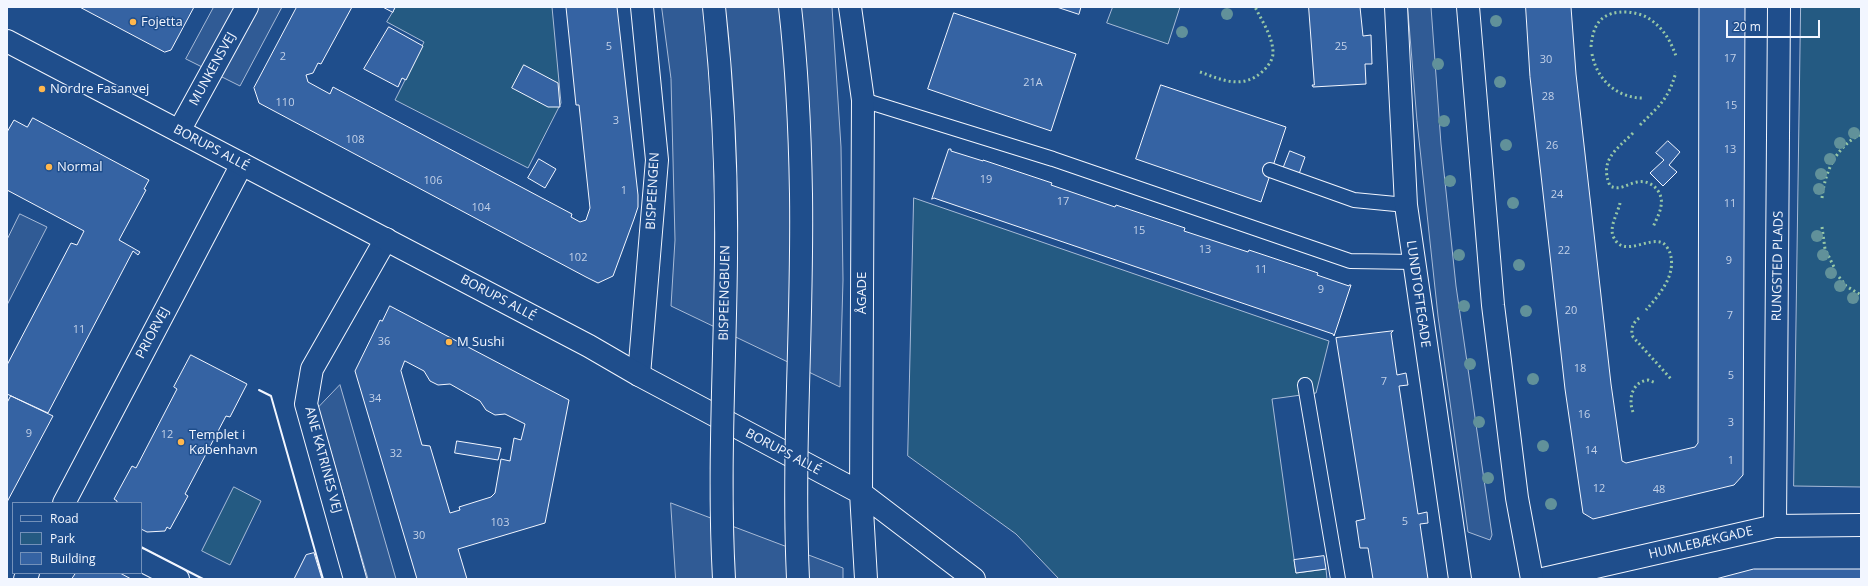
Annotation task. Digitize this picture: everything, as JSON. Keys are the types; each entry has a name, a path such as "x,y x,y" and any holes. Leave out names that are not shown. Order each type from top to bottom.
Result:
{"street":[{"name":"MUNKENSVEJ","path":"179,130 246,7"},
{"name":"BISPEENGEN","path":"639,375 657,160 642,7"},
{"name":"BISPEENGBUEN","path":"714,7 721,76 726,192 722,497 724,579"},
{"path":"790,7 795,52 801,195 797,448 798,579"},
{"name":"ÅGADE","path":"850,7 863,100 861,493 866,579"},
{"name":"LUNDTOFTEGADE","path":"1396,7 1406,205 1460,579"},
{"path":"1468,7 1493,305 1517,498 1532,579"},
{"name":"RUNGSTED PLADS","path":"1775,526 1779,7"},
{"name":"BORUPS ALLÉ","path":"7,41 594,349 639,375 861,493 974,579"},
{"name":"PRIORVEJ","path":"65,502 242,164"},
{"name":"ANE KATRINES VEJ","path":"355,579 306,404 312,369 386,239"},
{"name":"HUMLEBÆKGADE","path":"1543,579 1775,526 1861,525"},
{"path":"142,561 178,579"}],"lane":[{"path":"863,100 1053,159 1350,261 1414,262"},
{"path":"1270,170 1354,200 1406,205"},
{"path":"1305,385 1338,579"}],"green space":[{"path":"396,7 552,7 561,103 528,168 395,100 424,42 387,22"},
{"path":"1113,7 1180,7 1168,44 1107,23"},
{"path":"1801,7 1861,7 1861,487 1794,486"},
{"path":"914,198 1329,341 1316,393 1272,399 1296,573 1326,569 1327,579 1059,579 1016,534 908,456"},
{"path":"234,487 261,501 230,565 202,551"}],"shaded area":[{"path":"214,7 282,7 240,86 186,59"},
{"path":"662,7 832,7 841,147 843,280 840,387 671,306 675,240 671,79"},
{"path":"1408,7 1431,7 1441,144 1456,286 1492,535 1490,540 1468,532 1438,316 1417,121"},
{"path":"20,214 47,227 7,305 7,240"},
{"path":"340,385 396,579 368,579 318,408"},
{"path":"671,503 843,568 843,579 676,579"}],"building":[{"path":"80,7 194,7 171,50 165,52"},
{"path":"297,7 352,7 321,64 318,63 313,73 306,75 308,82 330,94 333,87 572,214 571,217 580,222 586,220 590,208 579,105 576,105 566,7 617,7 638,195 638,207 613,276 598,283 259,103 254,88"},
{"path":"383,7 395,7 393,12"},
{"path":"1057,7 1081,7 1079,14"},
{"path":"1309,7 1360,7 1363,36 1371,35 1372,64 1365,64 1366,84 1313,87"},
{"path":"1526,7 1571,7 1576,74 1611,384 1622,461 1626,463 1695,447 1698,443 1699,7 1745,7 1743,475 1734,485 1593,519 1583,513 1565,389 1530,77"},
{"path":"954,13 1076,54 1051,131 928,89"},
{"path":"389,27 423,46 406,80 402,78 398,87 364,69"},
{"path":"524,65 558,83 560,107 548,107 512,88"},
{"path":"1161,85 1286,127 1261,202 1136,159"},
{"path":"33,118 149,180 144,189 146,190 119,240 140,252 138,255 133,251 48,413 7,394 7,365 71,243 77,245 84,231 7,190 7,132 14,120 27,127"},
{"path":"1668,141 1680,152 1669,165 1677,172 1663,186 1650,173 1664,160 1656,153"},
{"path":"949,149 951,149 951,151 1052,183 1051,185 1115,207 1116,205 1185,228 1184,231 1248,252 1249,250 1318,273 1317,275 1349,286 1351,285 1334,336 1333,334 934,198 932,199"},
{"path":"1290,151 1305,157 1299,174 1283,169"},
{"path":"539,159 556,169 545,188 528,178"},
{"path":"390,306 569,400 545,523 458,549 467,579 417,579 355,371 380,320 382,321","holes":["405,361 424,371 430,381 438,385 450,384 480,401 486,410 495,415 505,414 525,424 521,440 514,438 510,461 501,459 495,493 491,497 459,507 460,510 450,513 430,446 422,445 401,371"]},
{"path":"1393,331 1391,333 1397,375 1406,373 1408,385 1399,386 1418,514 1427,512 1428,523 1420,524 1428,579 1373,579 1368,548 1360,548 1356,521 1365,519 1336,338"},
{"name":"Templet i København","path":"191,355 247,384 230,417 226,416 185,494 188,496 170,529 167,527 165,531 147,532 142,530 142,502 117,502 114,499 132,466 136,468 177,389 174,387"},
{"path":"11,396 53,416 7,502 7,403"},
{"path":"457,441 501,448 498,460 455,453"},
{"path":"314,553 322,579 294,579 306,555"},
{"path":"1324,556 1326,569 1296,573 1294,560"},
{"path":"1754,569 1861,569 1861,579 1716,579"},
{"path":"75,574 122,574 131,579 72,579"}],"hedge":[{"path":"1200,72 1216,78 1232,82 1240,82 1255,77 1267,67 1272,58 1273,47 1267,29 1255,7"},
{"path":"1591,47 1594,31 1600,20 1605,16 1619,12 1628,12 1649,18 1660,27 1672,46 1676,56"},
{"path":"1592,54 1598,72 1610,86 1625,95 1643,98"},
{"path":"1640,125 1662,102 1670,89 1676,72"},
{"path":"1633,133 1615,150 1611,156 1608,162 1607,177 1610,186 1617,188 1642,182 1652,185 1658,191 1661,206 1653,227"},
{"path":"1822,198 1826,178 1833,161 1838,153 1852,139 1861,134"},
{"path":"1620,203 1612,230 1612,234 1618,244 1630,247 1651,242 1663,243 1670,253 1672,261 1666,284 1646,310"},
{"path":"1822,227 1825,249 1835,269"},
{"path":"1839,277 1846,286 1861,295"},
{"path":"1639,318 1633,326 1633,337 1672,380"},
{"path":"1633,412 1631,397 1638,384 1648,380 1656,383"}],"wall":[{"path":"259,390 271,396 323,579"},
{"path":"142,548 203,579"}],"place":[{"name":"Fojetta","path":"133,22"},
{"name":"Nordre Fasanvej","path":"42,89"},
{"name":"Normal","path":"49,167"},
{"name":"M Sushi","path":"449,342"},
{"name":"Templet i København","path":"181,442"}]}
